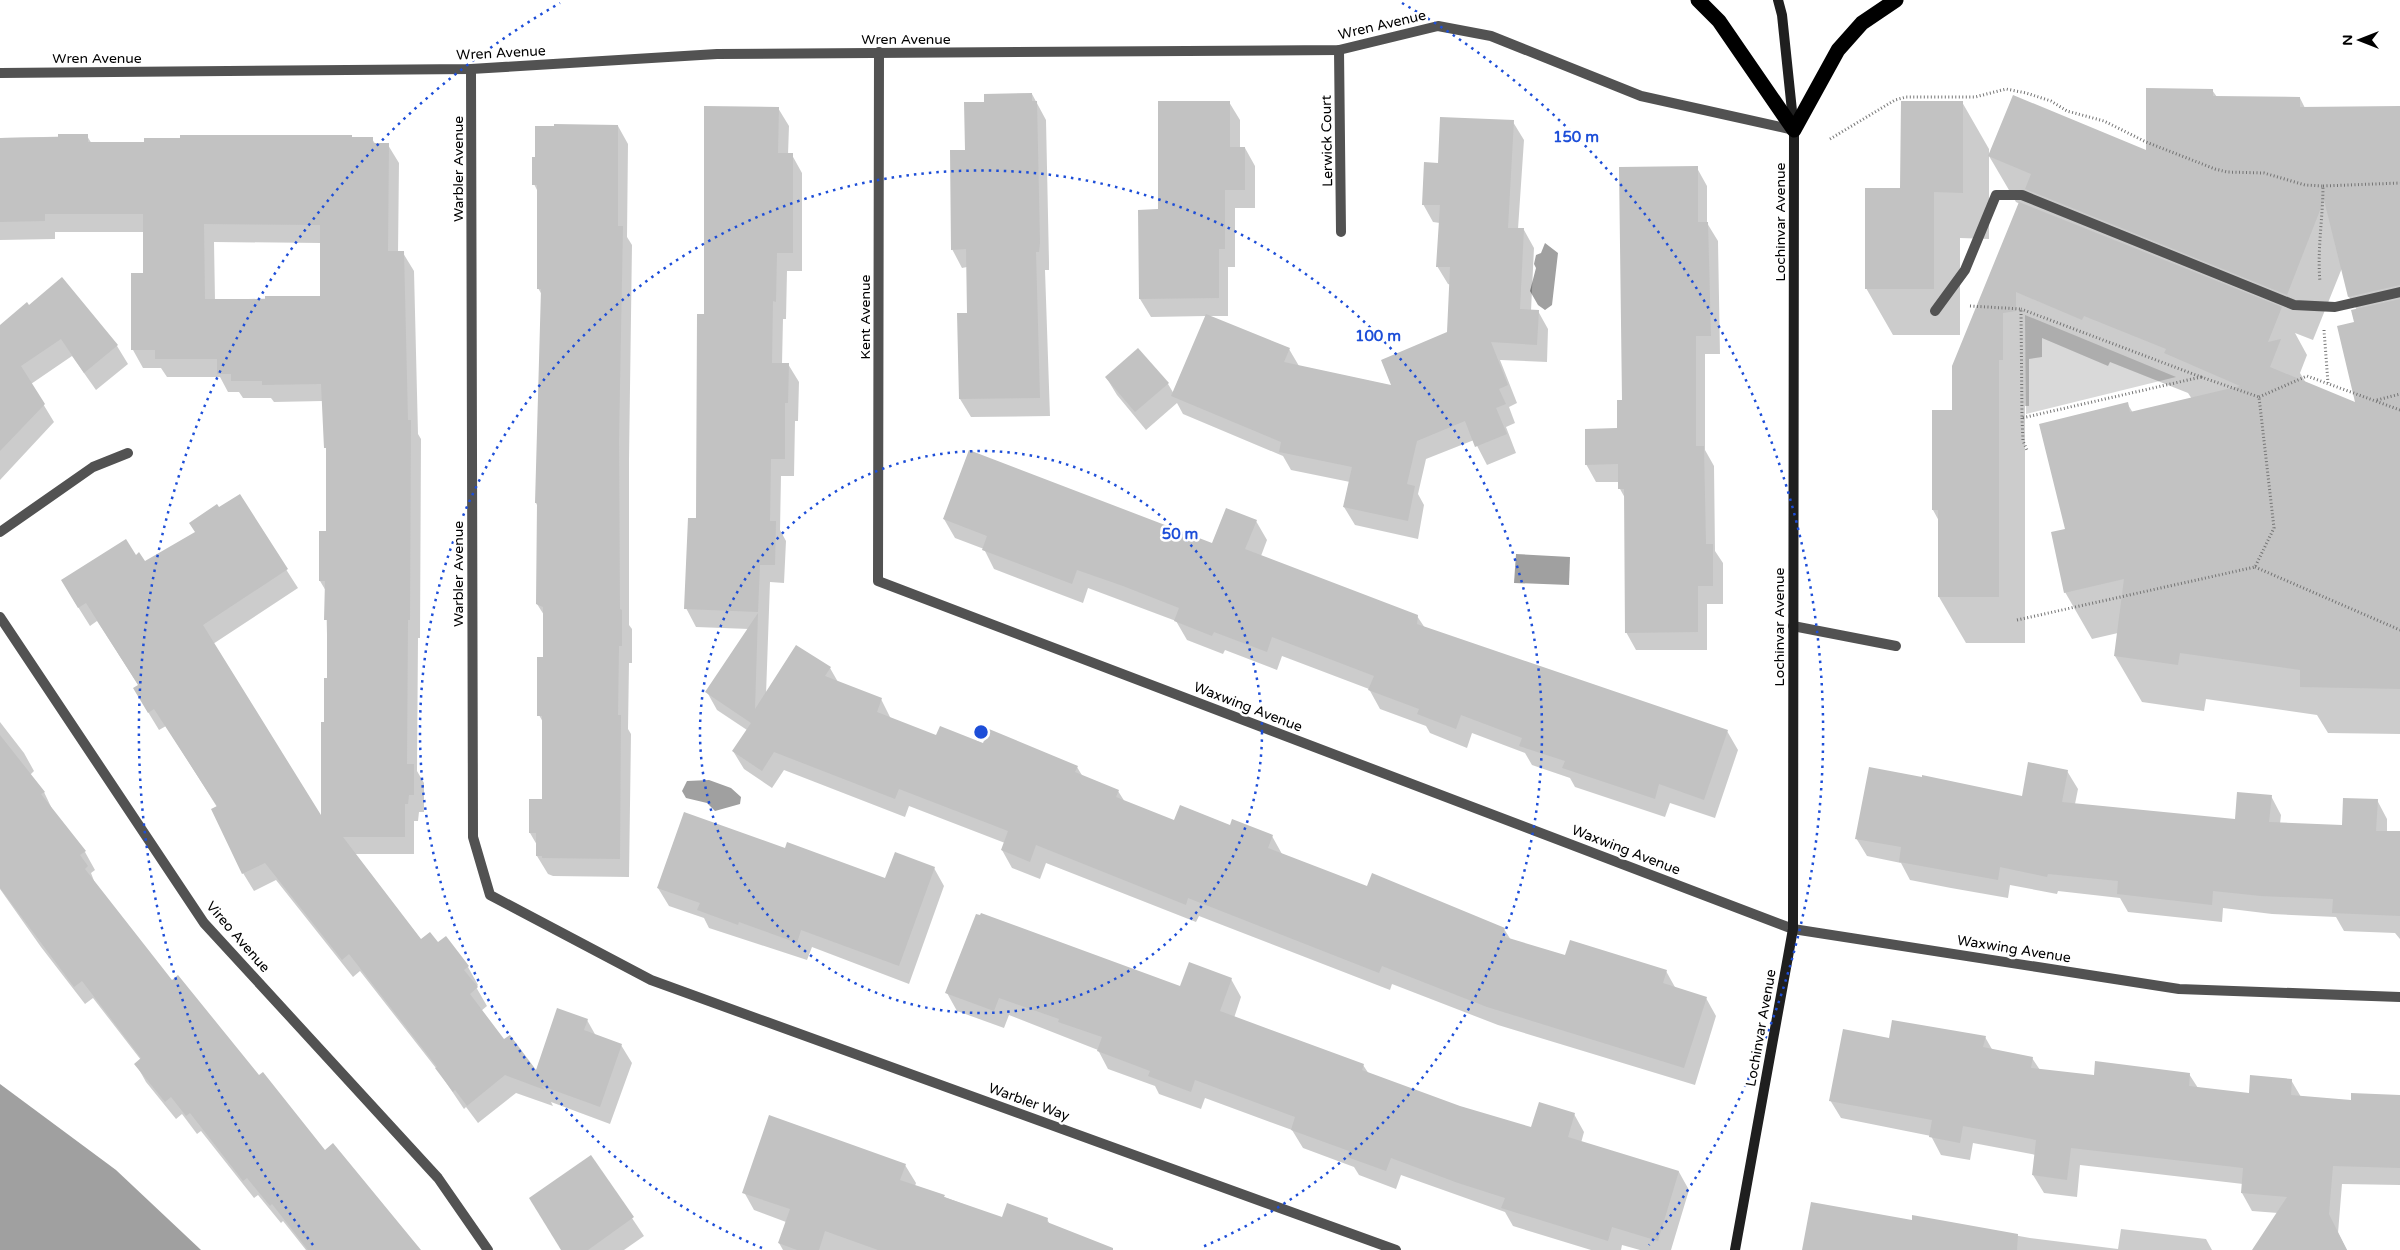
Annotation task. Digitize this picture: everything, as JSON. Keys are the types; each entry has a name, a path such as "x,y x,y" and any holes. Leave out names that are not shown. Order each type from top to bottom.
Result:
{"highway":[{"path":"1698,0 1725,28 1794,130 1838,50 1862,23 1896,0"}],"street":[{"name":"Lochinvar Avenue","path":"1734,1250 1793,928 1794,130 1782,15 1778,0"},
{"name":"Wren Avenue","path":"0,72 471,69 717,54 1339,50 1438,26 1491,36 1642,96 1794,130"},
{"name":"Lerwick Court","path":"1339,50 1341,232"},
{"name":"Kent Avenue","path":"878,581 879,52"},
{"name":"Warbler Avenue","path":"471,69 472,836 490,895 651,980"},
{"path":"1937,308 1965,270 1996,195 2022,195 2294,305 2334,308 2400,292"},
{"path":"0,532 93,467 128,453"},
{"name":"Waxwing Avenue","path":"878,581 1793,928 2180,989 2400,996"},
{"name":"Vireo Avenue","path":"0,617 204,922 438,1178 488,1250"},
{"path":"1793,626 1896,646"},
{"name":"Warbler Way","path":"651,980 1396,1250"}],"path":[{"path":"1830,139 1895,100 1906,97 1975,97 2006,89 2051,101 2067,111 2104,120 2146,142 2227,172 2264,173 2305,185 2400,183"},
{"path":"2320,276 2318,252 2323,224 2323,186"},
{"path":"1937,308 2021,310 2259,397 2306,376 2377,400 2400,410"},
{"path":"2021,310 2022,418 2023,441 2027,450"},
{"path":"2325,337 2328,383"},
{"path":"2022,418 2201,377"},
{"path":"2377,400 2400,394"},
{"path":"2255,567 2274,528 2259,397"},
{"path":"2017,620 2255,567 2400,630"}],"shaded area":[{"path":"1545,243 1558,253 1552,305 1545,310 1538,305 1530,291 1536,268 1534,264 1536,255 1541,253"},
{"path":"2025,315 2176,377 2026,414"},
{"path":"1516,554 1570,557 1569,585 1514,583"},
{"path":"709,780 731,788 741,797 740,804 715,811 707,803 686,798 682,791 687,781"},
{"path":"0,1084 116,1170 201,1250 0,1250"}],"building":[{"path":"2146,88 2213,89 2213,96 2300,97 2300,107 2400,106 2400,285 2348,297 2324,200 2287,295 2025,189 2031,174 1988,156 2013,95 2146,150"},
{"path":"1032,93 1032,101 1037,101 1040,243 1039,252 1036,252 1040,398 959,399 957,313 967,313 966,249 951,250 950,150 965,150 964,102 984,102 984,94"},
{"path":"1158,101 1230,101 1230,147 1245,147 1245,190 1225,190 1225,249 1219,249 1219,298 1139,299 1138,210 1158,209"},
{"path":"1901,101 1963,101 1963,193 1934,192 1934,289 1865,289 1865,188 1900,188"},
{"path":"704,106 779,107 778,153 793,153 793,253 777,253 776,302 773,301 772,363 789,363 788,403 785,403 785,459 771,459 770,521 776,521 775,565 760,565 758,612 684,609 688,518 696,518 697,314 704,314"},
{"path":"1440,117 1514,120 1508,228 1524,228 1520,309 1539,310 1537,345 1491,342 1508,385 1499,389 1506,404 1496,408 1507,434 1475,447 1465,421 1417,441 1407,484 1415,486 1408,521 1343,507 1352,467 1279,452 1281,442 1171,396 1206,314 1290,348 1284,362 1391,385 1381,360 1447,332 1450,267 1436,267 1440,205 1422,205 1424,162 1438,163"},
{"path":"554,124 618,125 618,226 623,226 619,441 620,609 622,610 622,646 619,646 618,715 621,715 620,859 542,858 542,856 536,856 536,833 529,833 529,799 542,799 542,716 537,716 537,657 543,657 543,607 536,604 537,503 535,503 541,289 537,289 537,185 532,185 532,157 535,157 535,126 554,126"},
{"path":"58,134 88,134 88,142 144,142 144,138 180,138 180,135 352,135 352,137 373,137 373,143 389,143 388,251 404,251 408,420 411,420 407,764 414,764 414,795 409,795 408,804 405,804 405,837 343,837 421,939 430,932 438,942 446,936 469,966 464,970 478,987 470,994 504,1039 510,1035 536,1070 557,1008 588,1019 584,1030 622,1044 600,1107 505,1075 467,1106 455,1090 453,1092 435,1068 437,1067 349,954 342,960 265,863 242,874 211,809 217,806 154,709 148,713 133,688 138,685 86,603 78,608 61,580 126,539 136,555 139,552 145,561 195,532 189,523 217,504 219,507 240,494 288,569 203,625 321,815 321,722 324,722 324,678 327,678 327,620 324,620 325,581 319,581 319,531 326,531 326,448 324,448 321,384 262,385 262,381 231,381 231,374 217,374 217,359 155,359 155,350 131,350 131,273 143,273 143,214 45,214 45,221 0,222 0,138 58,137","holes":["204,224 320,225 320,296 265,296 265,299 205,299"]},
{"path":"1698,166 1698,222 1708,222 1711,336 1696,336 1696,446 1704,446 1706,544 1713,544 1713,586 1698,586 1698,632 1625,633 1624,489 1618,489 1618,464 1585,465 1585,429 1617,428 1617,400 1622,400 1619,167"},
{"path":"2019,202 2282,307 2268,342 2281,339 2270,367 2355,402 2337,326 2354,322 2351,310 2400,299 2400,689 2300,687 2300,670 2180,653 2178,665 2114,656 2124,579 2064,593 2051,532 2065,529 2039,424 2128,402 2130,412 2240,386 2164,353 2166,349 2084,316 2082,320 2016,292 2016,311 2003,313 2003,360 1999,360 1999,597 1938,597 1938,510 1932,510 1932,410 1952,410 1952,366"},
{"path":"62,277 118,345 84,373 61,339 21,366 45,404 0,451 0,325 27,302 29,305"},
{"path":"1138,348 1169,383 1135,412 1105,377"},
{"path":"969,450 1212,543 1226,508 1257,520 1245,549 1418,615 1417,624 1728,730 1704,800 1659,784 1655,799 1562,768 1565,761 1519,746 1522,738 1461,715 1456,729 1417,714 1419,709 1368,690 1374,676 1272,637 1267,652 1214,632 1212,636 1174,621 1179,608 1123,586 1077,570 1072,584 982,550 987,536 943,519"},
{"path":"758,613 755,709 796,645 831,667 825,676 882,698 877,712 936,735 940,726 983,743 989,729 1078,766 1075,772 1119,790 1116,797 1174,820 1180,805 1230,825 1232,819 1273,835 1268,848 1367,886 1372,873 1505,928 1502,936 1565,955 1570,940 1667,970 1663,983 1707,997 1684,1068 1487,1007 1382,966 1379,973 1188,898 1186,905 1036,845 1030,862 1001,850 1008,831 899,789 895,799 774,752 762,771 732,751 751,723 705,692"},
{"path":"0,735 45,792 41,794 86,851 80,855 88,866 85,869 172,980 178,975 259,1075 263,1072 325,1150 333,1143 421,1250 308,1250 272,1204 270,1206 247,1178 243,1181 190,1113 186,1116 171,1097 165,1102 134,1064 141,1058 82,981 74,987 0,888"},
{"path":"2028,762 2068,770 2062,802 2235,819 2237,792 2272,795 2269,822 2342,825 2343,798 2378,799 2376,831 2400,831 2400,916 2332,913 2333,899 2261,896 2213,891 2212,905 2117,894 2118,881 2048,874 2047,877 2000,867 1998,880 1899,862 1901,847 1855,839 1869,767 1922,777 1922,775 2022,796"},
{"path":"684,812 785,848 787,842 885,878 895,852 935,867 899,966 801,930 797,943 739,922 738,925 697,910 700,903 657,888"},
{"path":"981,913 1180,986 1189,962 1232,978 1220,1011 1364,1064 1362,1070 1460,1106 1531,1127 1539,1102 1575,1113 1568,1137 1679,1171 1658,1241 1612,1227 1608,1241 1501,1208 1505,1198 1391,1158 1386,1171 1347,1157 1349,1151 1291,1130 1295,1117 1195,1080 1191,1092 1148,1076 1150,1071 1097,1051 1102,1037 1058,1022 1059,1019 999,998 994,1011 945,993 976,914 980,915"},
{"path":"1892,1020 1986,1036 1983,1047 2033,1057 2031,1068 2094,1075 2095,1061 2190,1073 2189,1086 2249,1093 2250,1075 2292,1079 2291,1095 2351,1100 2351,1093 2400,1095 2400,1168 2333,1166 2329,1214 2347,1250 2252,1250 2287,1197 2241,1193 2243,1168 2071,1148 2067,1180 2032,1175 2036,1140 1963,1126 1960,1143 1929,1137 1932,1120 1829,1101 1843,1029 1889,1038"},
{"path":"769,1115 906,1164 900,1180 1002,1217 1007,1203 1048,1218 1047,1222 1113,1248 1113,1250 878,1250 825,1231 819,1250 797,1250 778,1243 790,1209 742,1193"},
{"path":"591,1155 634,1217 588,1250 561,1250 529,1198"},
{"path":"1811,1202 1912,1220 1912,1215 2018,1234 2017,1250 1802,1250"}]}
